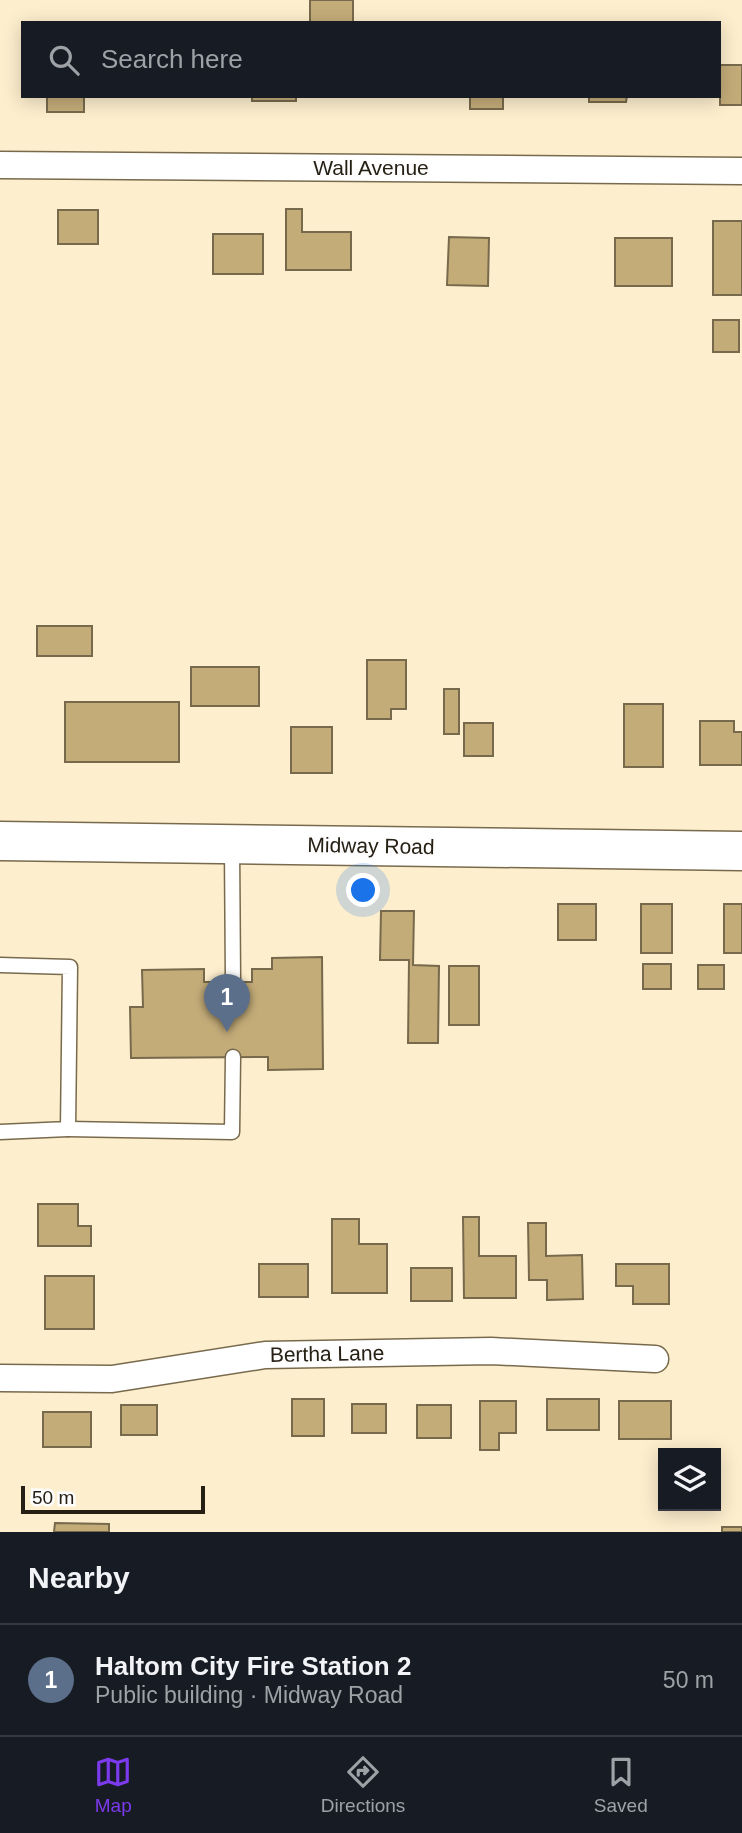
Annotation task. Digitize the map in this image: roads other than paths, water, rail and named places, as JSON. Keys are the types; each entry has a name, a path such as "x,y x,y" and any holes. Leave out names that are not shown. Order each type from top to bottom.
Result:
{"main road":[{"name":"Midway Road","path":"0,841 742,850"}],"street":[{"name":"Wall Avenue","path":"0,165 742,171"},
{"name":"Bertha Lane","path":"0,1378 112,1379 265,1355 491,1350 655,1359"}],"lane":[{"path":"232,844 233,982"},
{"path":"0,965 70,967 68,1129"},
{"path":"0,1132 68,1129 232,1132 233,1057"}],"place":[{"name":"Haltom City Fire Station 2","path":"227,1032"}]}
